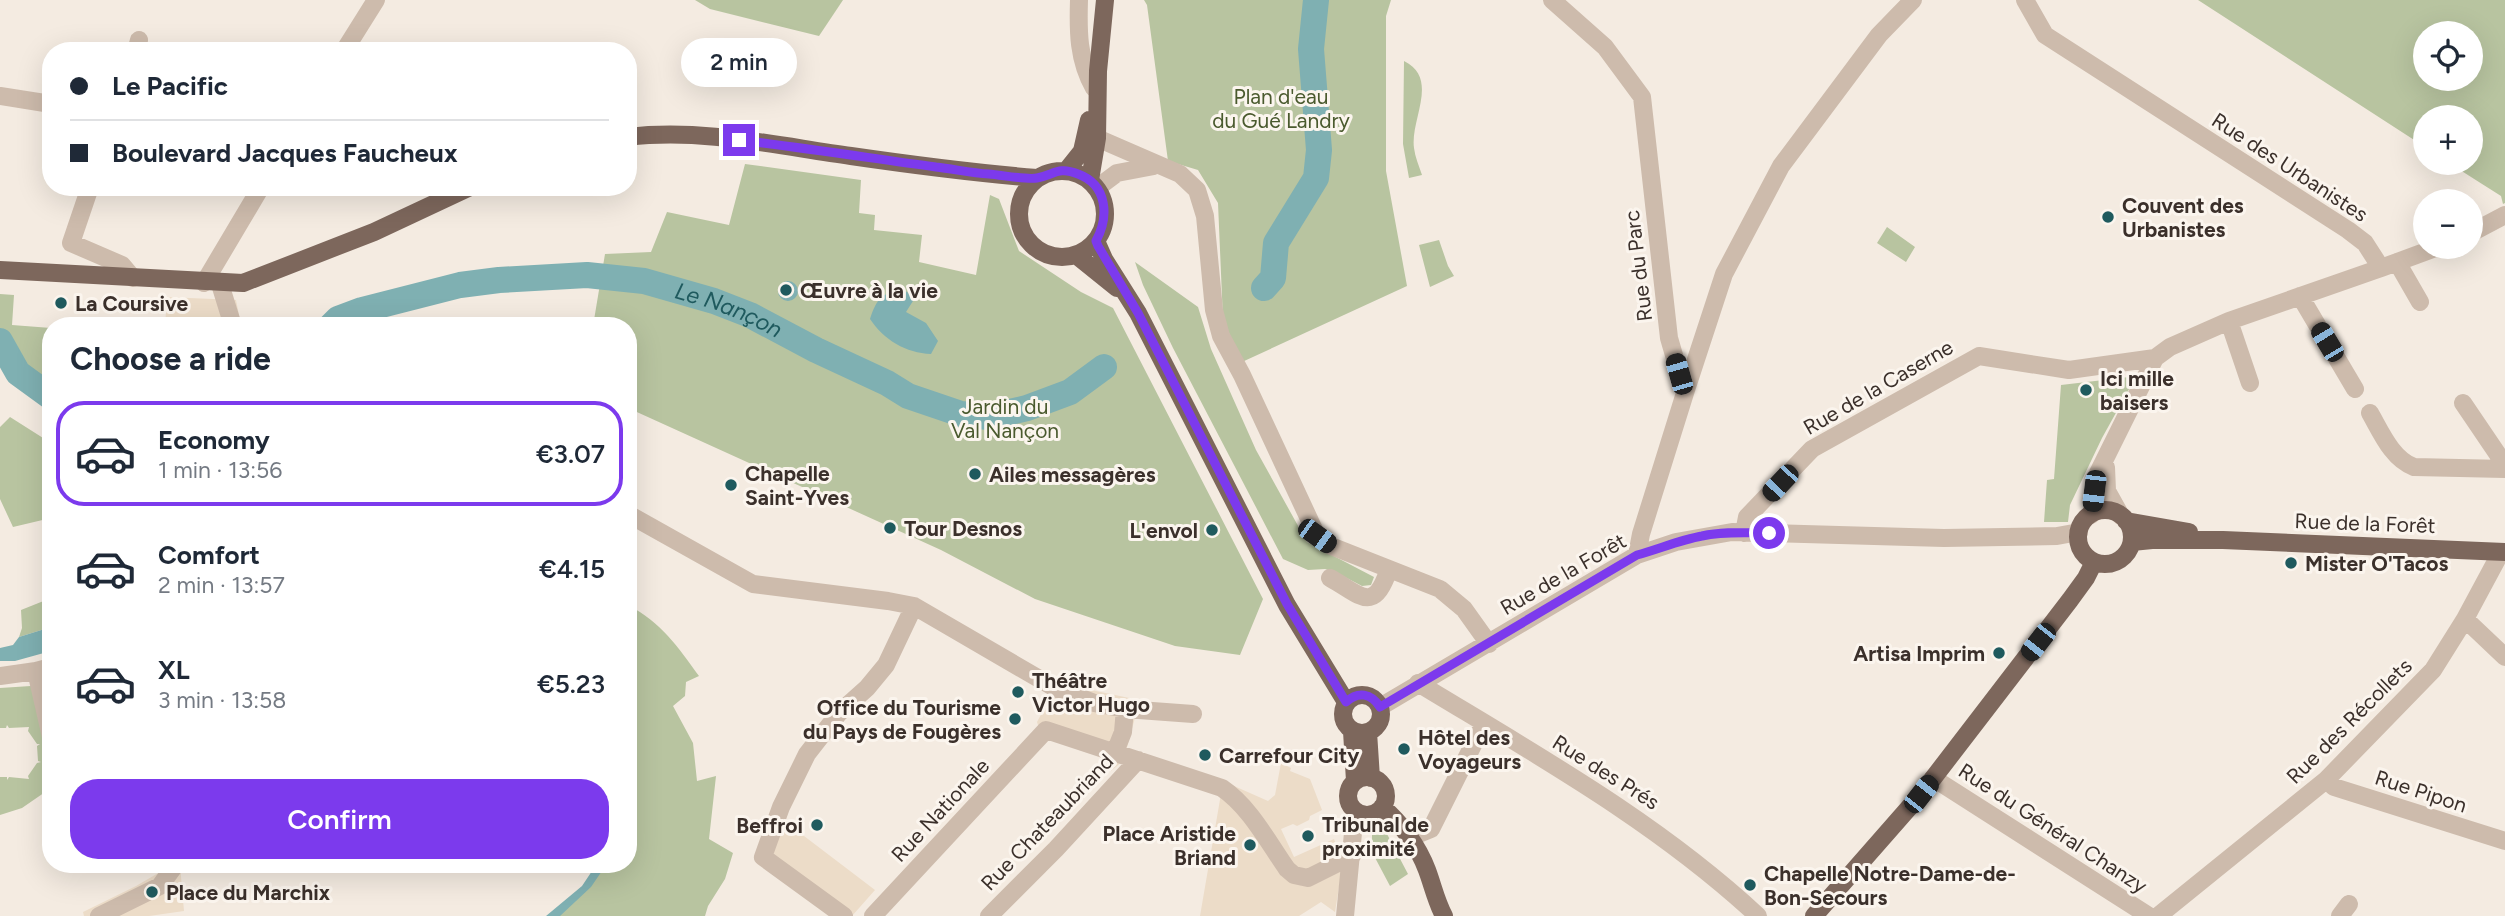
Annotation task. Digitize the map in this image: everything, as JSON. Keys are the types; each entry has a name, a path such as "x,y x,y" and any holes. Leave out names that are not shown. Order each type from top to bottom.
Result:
{"main road":[{"path":"1066,171 1082,151 1087,135 1105,0"},
{"path":"1093,184 1097,138 1096,80"},
{"path":"637,136 693,135 785,145 985,174 1037,178 1056,171 1079,174 1093,184 1103,200 1106,215 1103,229 1096,241 1076,255 1049,255 1036,249 1026,239 1020,227 1018,213 1025,191 1037,178"},
{"path":"985,174 1021,199"},
{"path":"0,270 243,284 374,232 451,196"},
{"path":"1096,241 1104,259 1138,313 1287,604 1346,702"},
{"path":"1076,255 1115,287 1138,313"},
{"path":"2106,511 2124,518 2130,528 2132,542 2121,559 2108,564 2094,562 2088,558 2080,546 2079,532 2091,514 2106,511"},
{"name":"Rue de la Forêt","path":"2124,518 2223,540"},
{"name":"Rue de la Forêt","path":"2132,542 2223,540 2503,552"},
{"path":"1814,916 1933,778 2070,600 2094,562"},
{"path":"1362,694 1373,698 1380,707 1380,719 1374,729 1360,732 1347,727 1342,715 1346,702 1362,694"},
{"path":"1360,732 1363,780 1348,797 1355,811 1373,814 1385,802 1384,790 1377,780 1363,780"},
{"path":"1382,807 1409,838 1426,868 1434,897 1444,916"}],"street":[{"path":"350,42 376,0"},
{"path":"1079,0 1080,52 1086,74 1096,80"},
{"name":"Rue du Parc","path":"1552,0 1605,47 1642,96 1669,338 1685,393"},
{"path":"1637,555 1641,534 1724,274 1781,166 1879,35 1913,0"},
{"name":"Rue des Urbanistes","path":"2025,0 2045,35 2348,230 2389,265 2420,302"},
{"path":"0,96 42,103"},
{"path":"1097,138 1180,174 1197,190 1205,216 1214,310 1222,336 1317,536 1331,546 1440,589 1464,608 1489,644"},
{"path":"1093,184 1118,173 1158,166"},
{"path":"87,196 71,243 122,265 133,278"},
{"path":"229,317 212,283 256,196"},
{"path":"2483,227 2505,215"},
{"path":"2091,514 2098,472 2155,358 2170,346 2229,321 2413,256"},
{"path":"2300,296 2355,388"},
{"path":"2229,321 2250,383"},
{"name":"Rue de la Caserne","path":"1744,533 1747,517 1812,449 1979,356 2069,370 2155,358"},
{"path":"2463,403 2505,467"},
{"path":"2370,413 2390,447 2405,464 2414,467 2505,467"},
{"path":"2106,457 2108,491 2124,518"},
{"path":"637,519 753,583 914,606 1055,688 1094,703 1125,709 1193,714"},
{"name":"Rue de la Forêt","path":"1380,707 1637,555 1676,542 1705,535 1744,533 1944,538 2057,536 2079,532"},
{"name":"Rue des Récollets","path":"2158,916 2326,780 2432,670 2503,552"},
{"path":"1330,578 1355,595 1370,597 1378,594 1389,569"},
{"path":"845,916 763,857 807,754 839,713 867,688 886,665 914,606"},
{"path":"2465,619 2505,657"},
{"path":"0,676 42,669"},
{"name":"Rue des Prés","path":"1418,683 1656,831 1758,916"},
{"path":"1125,709 1122,732 1115,752 1222,788 1246,812 1294,875 1307,878 1352,856"},
{"path":"1409,838 1431,829 1484,723"},
{"name":"Rue Nationale","path":"878,914 1046,730 1115,752"},
{"name":"Rue Chateaubriand","path":"989,916 1056,849 1138,760"},
{"name":"Rue du Général Chanzy","path":"1933,778 2149,916"},
{"name":"Rue Pipon","path":"2326,780 2334,787 2505,841"},
{"path":"1345,916 1355,811"},
{"path":"99,916 160,886 169,873"}],"green space":[{"path":"695,0 843,0 819,36 710,9"},
{"name":"Plan d'eau du Gué Landry","path":"1144,0 1391,0 1386,16 1386,171 1407,286 1242,362 1223,320 1218,203 1198,170 1168,161 1147,5"},
{"path":"2198,0 2505,0 2503,204 2501,196 2468,175 2483,175 2483,105 2413,105 2413,139"},
{"path":"1404,61 1415,69 1422,89 1414,137 1422,175 1409,178 1403,144"},
{"name":"Jardin du Val Nançon","path":"745,164 861,180 859,213 875,215 874,230 922,235 919,262 976,275 990,195 999,199 1019,251 1081,292 1113,308 1263,599 1240,655 1175,646 1035,599 941,550 637,412 637,317 594,317 605,254 651,252 667,212 729,225"},
{"path":"1887,227 1915,247 1906,262 1877,243"},
{"path":"1439,240 1454,276 1430,287 1419,245"},
{"path":"1135,262 1198,307 1211,349 1256,450 1307,542 1374,577 1371,585 1362,586 1325,569 1308,570 1283,559 1173,348"},
{"path":"0,294 14,295 12,325 42,327 42,390 18,373 0,341"},
{"path":"2129,377 2134,380 2070,505 2068,522 2044,522 2047,480 2054,479 2061,385"},
{"path":"10,417 42,437 42,520 13,527 0,499 0,427"},
{"path":"42,602 42,630 19,637 22,628 21,610"},
{"path":"637,610 660,627 699,676 686,682 685,696 673,706 693,743 697,781 716,776 709,839 733,853 725,879 708,906 705,916 552,916 597,873 637,873"},
{"path":"31,686 42,721 42,794 22,808 0,815 0,777 7,777 7,780 9,777 29,779 28,776 37,763 41,762 38,761 37,746 40,744 37,744 28,731 29,727 9,728 7,725 6,728 0,728 0,688"},
{"path":"1372,830 1387,834 1408,874 1390,886 1372,852"}],"shaded area":[{"path":"167,297 236,300 239,317 166,317"},
{"path":"1060,679 1077,687 1134,699 1136,714 1123,761 1111,771 1106,758 1041,734 1037,722"},
{"name":"Place Aristide Briand","path":"1281,763 1291,768 1290,771 1310,779 1322,810 1297,826 1293,824 1281,829 1294,857 1334,839 1343,862 1335,912 1321,902 1299,916 1200,916 1225,782 1268,801 1275,795"},
{"path":"783,820 875,890 852,916 772,857"},
{"name":"Place du Marchix","path":"158,873 181,873 184,911 149,916 84,916 83,912"}],"water":[{"path":"784,281 792,281 798,291 792,301 784,301 778,295 778,287"},
{"path":"903,289 911,295 913,301 906,312 926,323 938,341 931,354 896,344 870,319 881,298 890,292"},
{"path":"42,630 42,654 15,661 0,661 0,648 13,645 19,637"},
{"path":"591,873 601,873 591,887 560,916 546,916 582,886"}],"waterway":[{"name":"Le Nançon","path":"1264,288 1273,278 1276,243 1316,178 1319,150 1311,49 1316,0"},
{"name":"Le Nançon","path":"343,317 460,285 587,275 644,281 714,301 750,315 908,396 961,414 988,417 1027,408 1070,392 1104,367"},
{"path":"0,341 18,373 42,390"}],"place":[{"name":"Couvent des Urbanistes","path":"2108,217"},
{"name":"Œuvre à la vie","path":"786,290"},
{"name":"La Coursive","path":"61,303"},
{"name":"Ici mille baisers","path":"2086,390"},
{"name":"Ailes messagères","path":"975,474"},
{"name":"Chapelle Saint-Yves","path":"731,485"},
{"name":"Tour Desnos","path":"890,528"},
{"name":"L'envol","path":"1212,530"},
{"name":"Mister O'Tacos","path":"2291,563"},
{"name":"Artisa Imprim","path":"1999,653"},
{"name":"Théâtre Victor Hugo","path":"1018,692"},
{"name":"Office du Tourisme du Pays de Fougères","path":"1015,719"},
{"name":"Hôtel des Voyageurs","path":"1404,749"},
{"name":"Carrefour City","path":"1205,755"},
{"name":"Beffroi","path":"817,825"},
{"name":"Tribunal de proximité","path":"1308,836"},
{"name":"Place Aristide Briand","path":"1250,845"},
{"name":"Chapelle Notre-Dame-de- Bon-Secours","path":"1750,885"},
{"name":"Place du Marchix","path":"152,892"}],"route":[{"path":"739,140 985,174 1037,178 1046,173 1066,171 1090,180 1103,200 1106,215 1103,229 1096,241 1104,259 1138,313 1287,604 1346,702 1362,694 1373,698 1380,707 1637,555 1705,535 1732,532 1769,533"}]}
